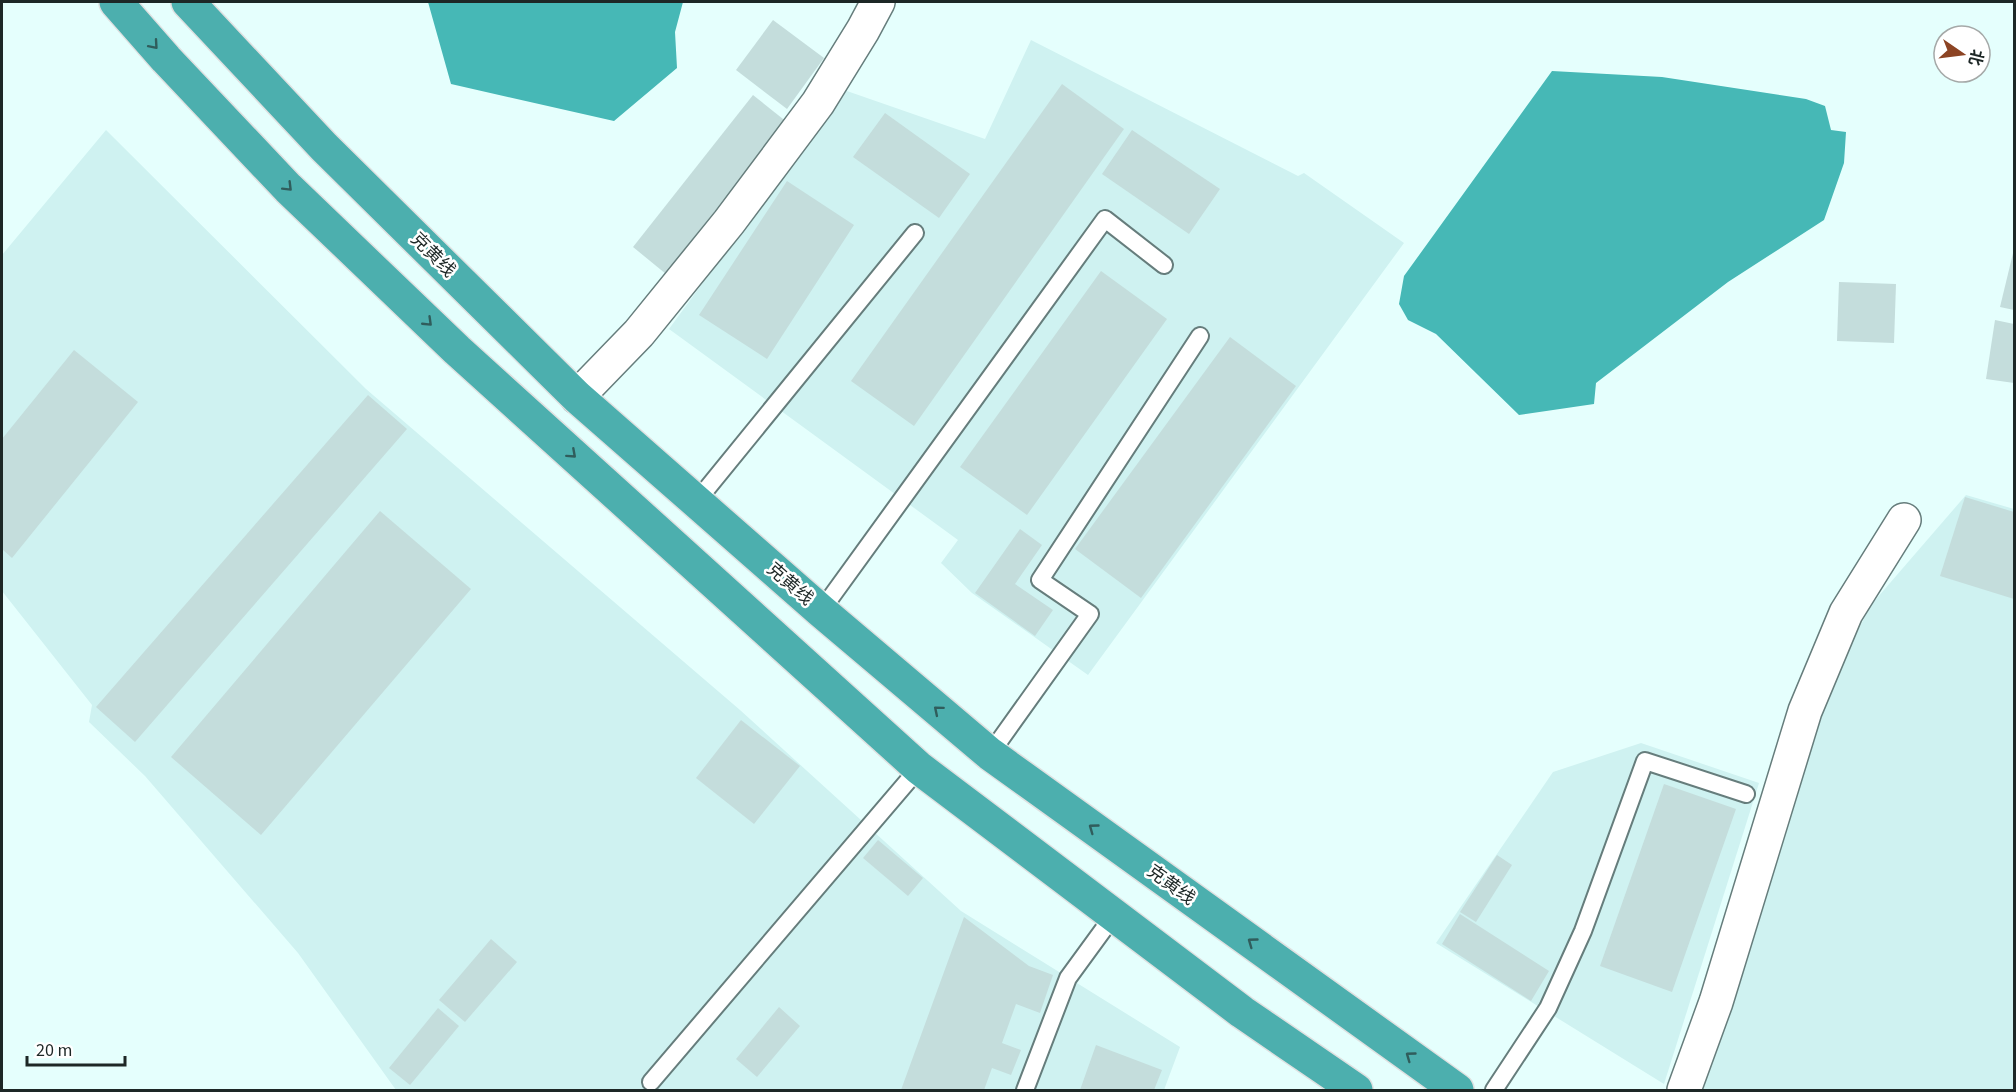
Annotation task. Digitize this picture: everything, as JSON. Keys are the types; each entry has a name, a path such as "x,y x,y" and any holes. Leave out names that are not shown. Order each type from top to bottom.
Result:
{"highway":[{"path":"116,2 166,59 288,188 457,350 919,768 1242,1012 1356,1090"},
{"name":"克黄线","path":"188,2 324,147 577,397 821,611 990,754 1457,1090"}],"street":[{"path":"577,397 639,333 729,222 818,103 878,2"},
{"path":"1683,1090 1716,1002 1805,711 1846,613 1904,520"}],"lane":[{"path":"821,611 1105,219 1164,265"},
{"path":"696,502 915,233"},
{"path":"990,754 1090,614 1040,580 1200,336"},
{"path":"1494,1090 1552,999 1583,931 1645,761 1746,794"},
{"path":"651,1082 919,768"},
{"path":"1025,1090 1068,978 1114,915"}],"shaded area":[{"path":"1031,40 1298,176 1304,173 1404,243 1088,675 972,593 941,563 958,540 669,329 844,90 985,139"},
{"path":"106,130 366,389 740,710 961,911 1180,1047 1164,1090 396,1090 298,953 145,776 89,722 92,705 2,591 2,255"},
{"path":"1966,495 2014,509 2014,1090 1703,1090 1831,683 1871,605"},
{"path":"1641,743 1759,783 1664,1084 1436,943 1553,772"}],"water":[{"path":"428,2 683,2 675,32 677,68 614,121 451,84"},
{"path":"1552,71 1662,77 1806,99 1825,106 1831,130 1846,132 1844,163 1824,220 1728,282 1596,383 1594,404 1519,415 1436,334 1408,320 1399,304 1404,276"}],"building":[{"path":"773,20 824,58 787,109 736,70"},
{"path":"1062,84 1124,129 914,426 851,381"},
{"path":"753,95 788,123 666,274 633,247"},
{"path":"885,113 970,174 939,218 853,157"},
{"path":"1132,130 1220,189 1189,234 1102,174"},
{"path":"787,181 854,225 767,359 699,315"},
{"path":"2014,249 2014,310 2000,307"},
{"path":"1101,271 1167,319 1027,515 960,467"},
{"path":"1839,282 1896,284 1894,343 1837,341"},
{"path":"1995,320 2014,324 2014,383 1986,379"},
{"path":"1230,337 1296,386 1141,598 1075,549"},
{"path":"74,350 138,402 12,558 2,549 2,439"},
{"path":"368,395 407,429 135,742 96,707"},
{"path":"1965,497 2014,512 2014,599 1940,576"},
{"path":"380,511 471,589 261,835 171,757"},
{"path":"1020,529 1042,545 1015,584 1053,610 1035,636 975,593"},
{"path":"741,720 800,766 754,824 696,778"},
{"path":"1664,784 1736,809 1672,992 1600,966"},
{"path":"878,840 923,878 908,896 863,858"},
{"path":"1497,855 1512,865 1476,922 1460,912"},
{"path":"1460,914 1549,971 1531,1001 1442,944"},
{"path":"964,917 1029,966 1053,975 1040,1013 1016,1004 1002,1043 1021,1050 1011,1075 992,1068 984,1090 901,1090"},
{"path":"491,939 517,962 465,1022 439,1000"},
{"path":"779,1007 800,1026 757,1077 736,1059"},
{"path":"438,1008 459,1026 410,1085 389,1068"},
{"path":"1096,1045 1162,1070 1154,1090 1080,1090"}]}
